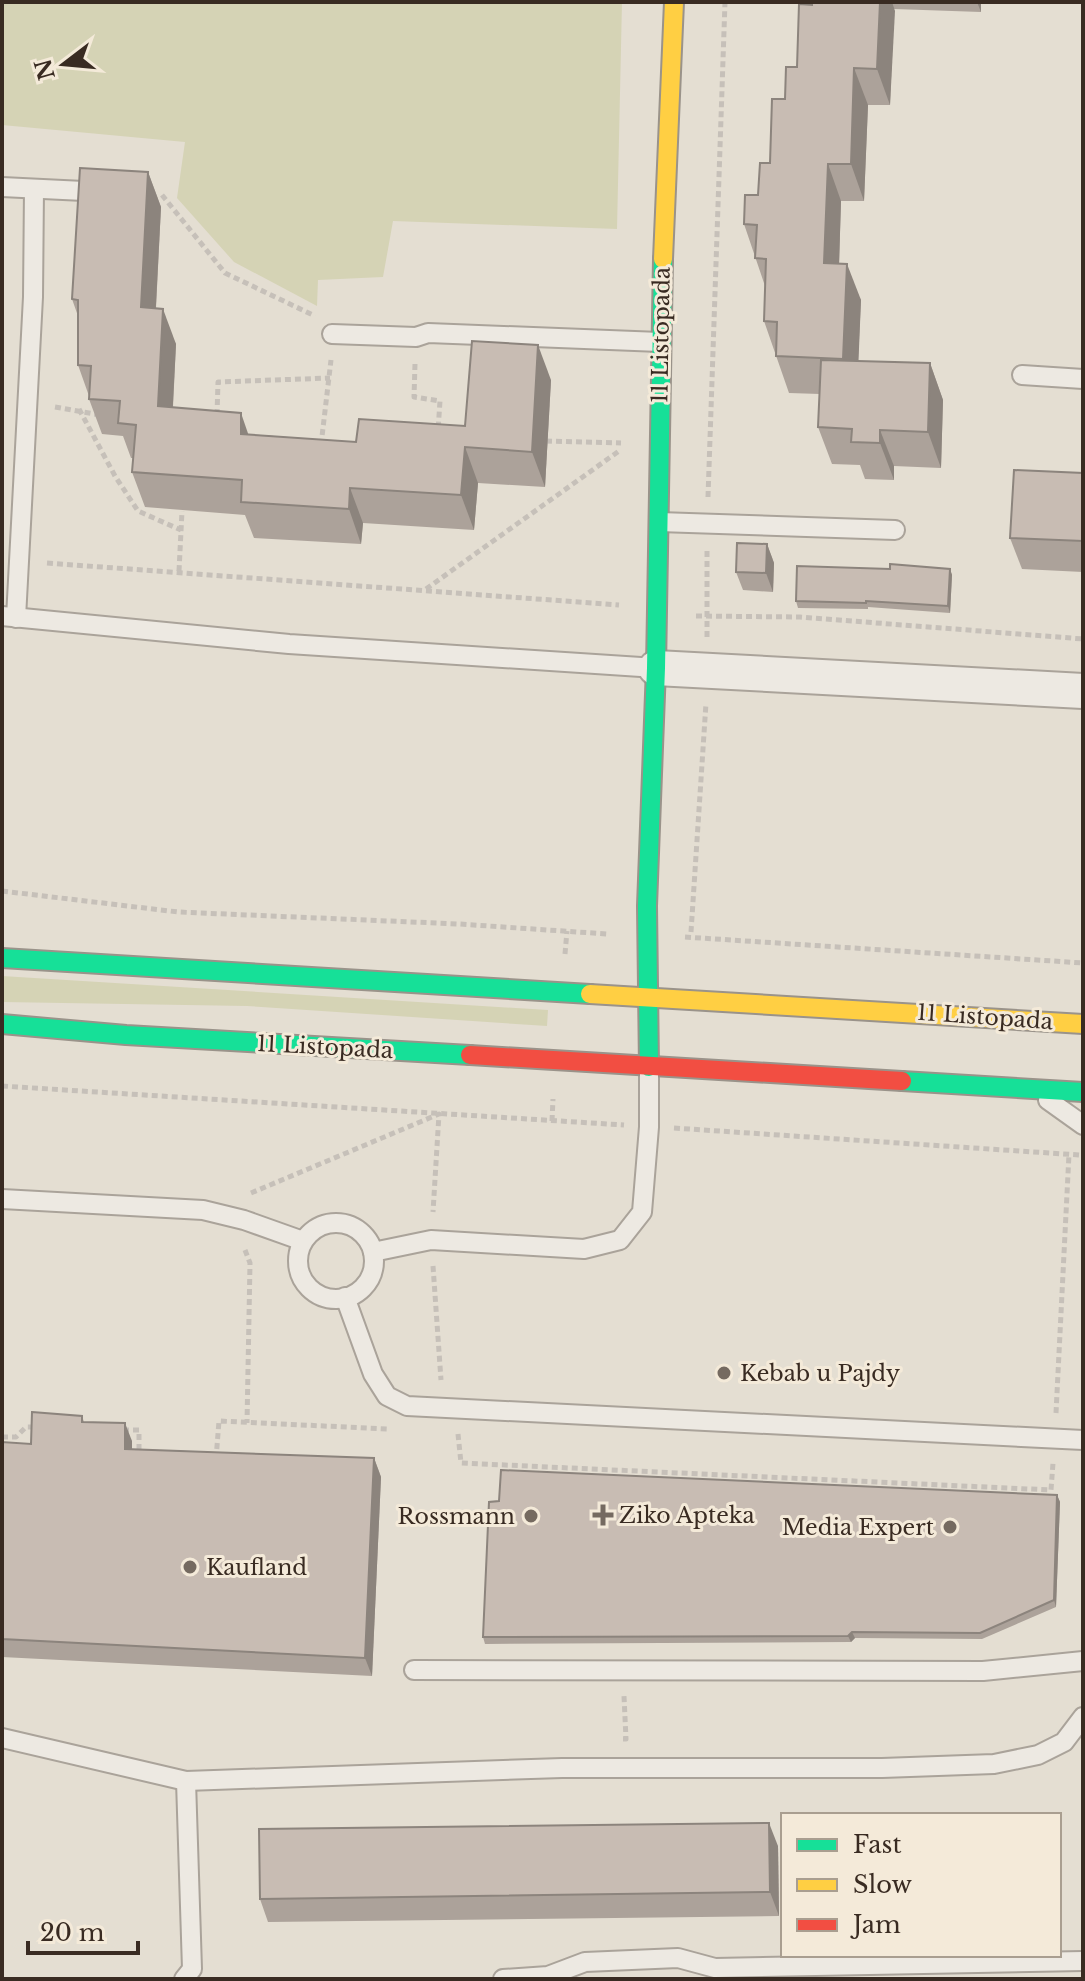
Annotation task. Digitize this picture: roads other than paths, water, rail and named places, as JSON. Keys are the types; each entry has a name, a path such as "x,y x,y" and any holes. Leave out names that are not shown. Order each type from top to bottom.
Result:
{"main road":[{"name":"11 Listopada","path":"649,1067 647,933 656,668 660,342 674,2"},
{"name":"11 Listopada","path":"2,958 1083,1024"},
{"name":"11 Listopada","path":"2,1024 126,1035 1083,1092"}],"street":[{"path":"656,668 1083,691"}],"lane":[{"path":"2,187 162,195"},
{"path":"34,189 33,297 20,561 9,617 289,644 656,668"},
{"path":"332,334 416,337 428,333 660,342"},
{"path":"1022,375 1083,379"},
{"path":"659,522 895,530"},
{"path":"373,1252 431,1240 584,1249 620,1240 642,1212 649,1127 649,1067"},
{"path":"1032,1090 1083,1125"},
{"path":"2,1199 203,1210 244,1220 303,1241"},
{"path":"342,1223 356,1228 367,1238 373,1252 375,1266 370,1280 359,1292 345,1297 331,1299 317,1294 305,1284 299,1270 303,1241 314,1230 327,1224 342,1223"},
{"path":"345,1297 373,1374 387,1396 407,1406 1083,1440"},
{"path":"414,1670 983,1671 1083,1661"},
{"path":"2,1738 186,1781 562,1768 882,1768 994,1764 1038,1755 1064,1742 1083,1717"},
{"path":"184,1979 192,1969 186,1781"},
{"path":"503,1979 548,1976 585,1962 678,1958 715,1968 1083,1961"}],"place":[{"name":"Kebab u Pajdy","path":"724,1373"},
{"name":"Ziko Apteka","path":"603,1515"},
{"name":"Rossmann","path":"531,1516"},
{"name":"Media Expert","path":"950,1527"},
{"name":"Kaufland","path":"190,1567"}]}
